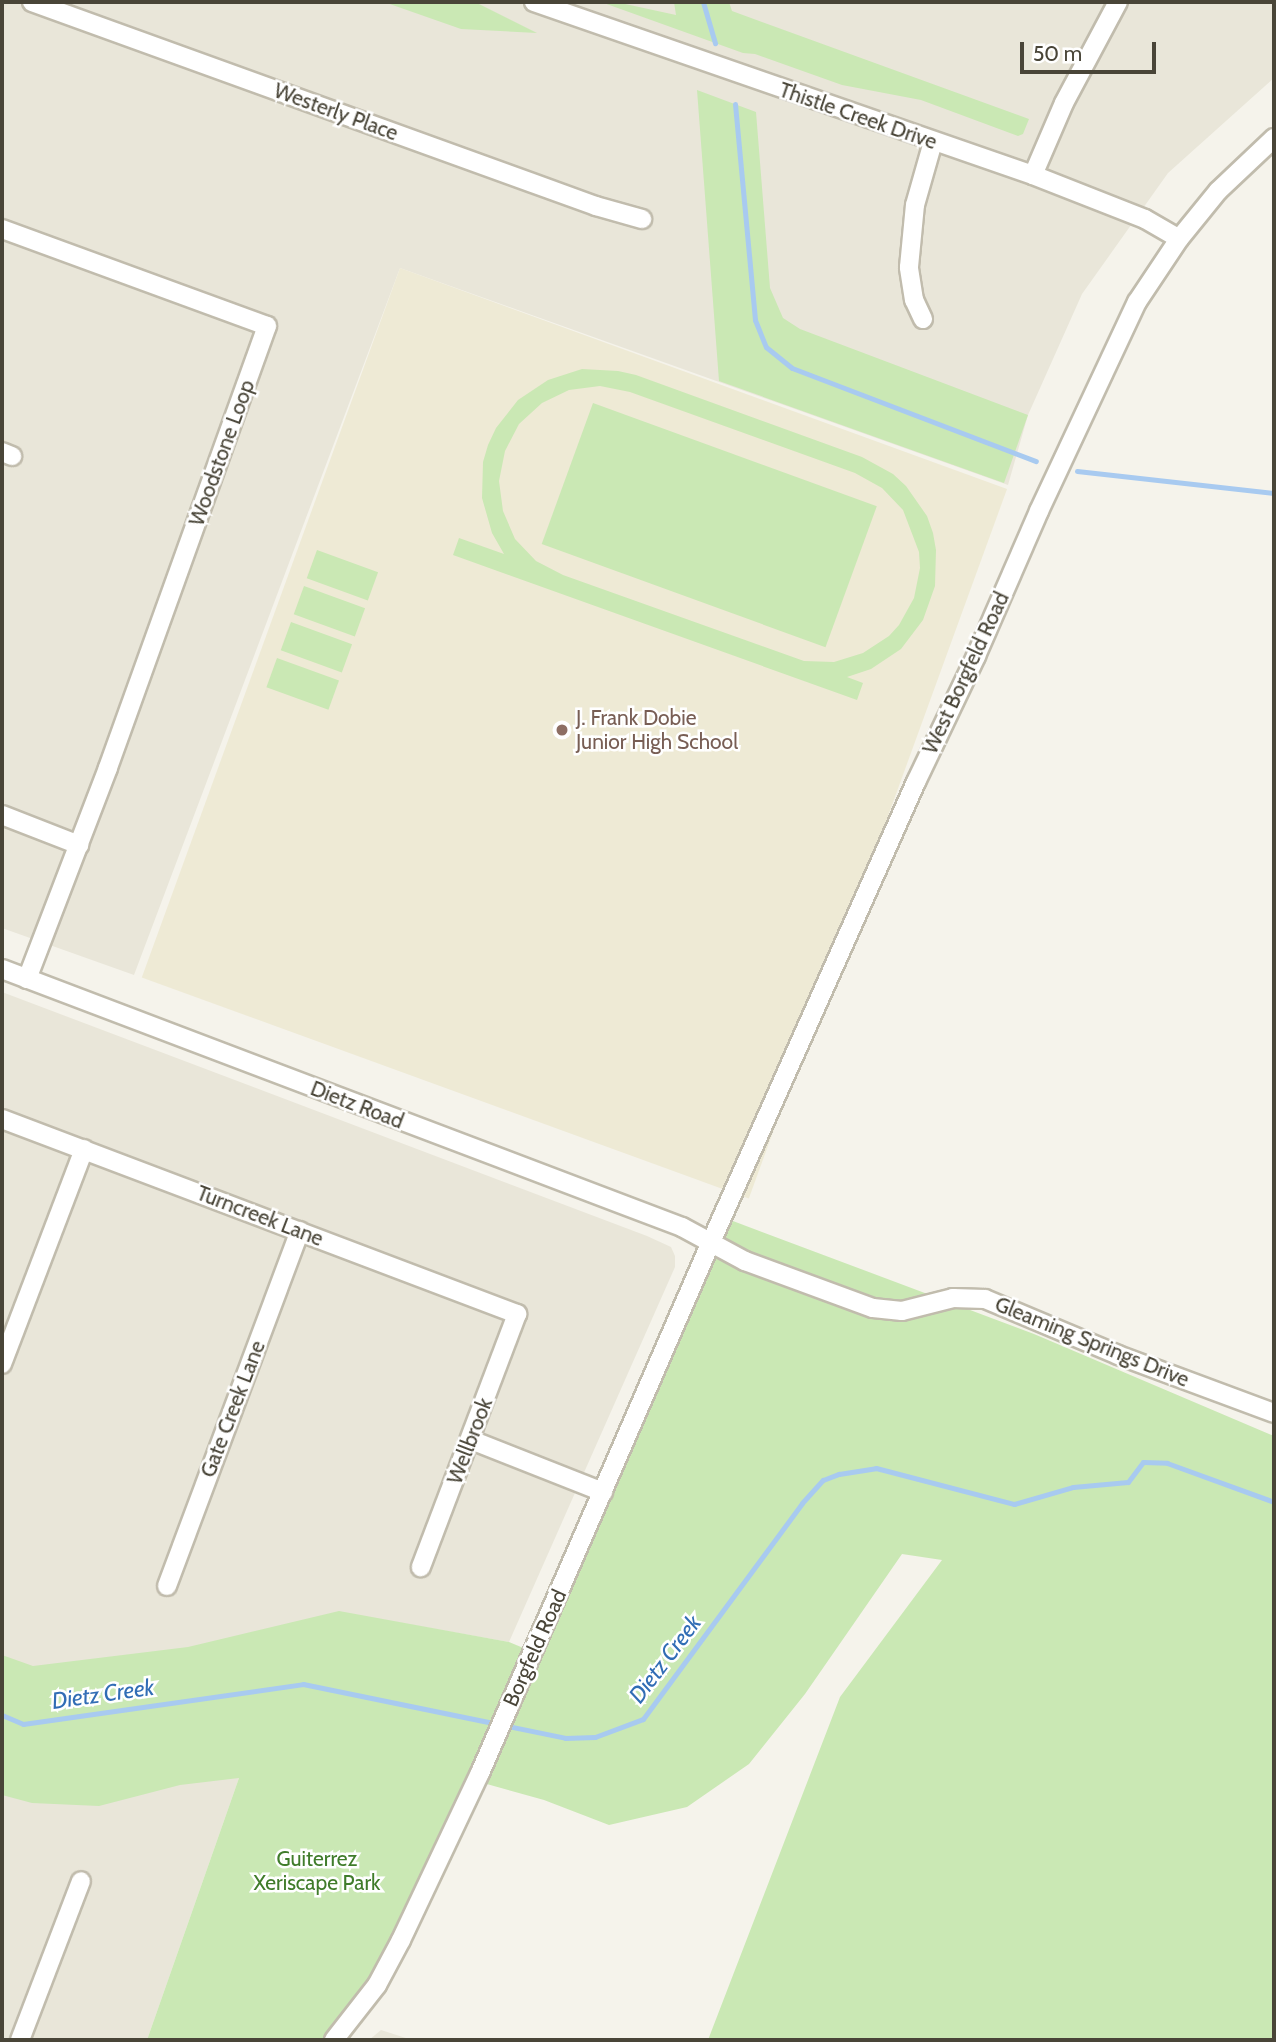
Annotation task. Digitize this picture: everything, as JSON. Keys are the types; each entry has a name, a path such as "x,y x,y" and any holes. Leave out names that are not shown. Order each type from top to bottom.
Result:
{"street":[{"name":"Westerly Place","path":"32,2 596,206 642,219"},
{"name":"Thistle Creek Drive","path":"534,2 1033,175 1145,219 1179,239"},
{"path":"1033,175 1064,103 1118,2"},
{"name":"West Borgfeld Road","path":"710,1242 1045,499 1137,302 1179,239 1218,191 1274,138"},
{"path":"923,320 914,300 908,267 915,205 933,142"},
{"name":"Woodstone Loop","path":"2,229 267,326 79,845 27,979"},
{"path":"2,815 79,845"},
{"name":"Dietz Road","path":"2,970 682,1227 710,1242"},
{"name":"Turncreek Lane","path":"2,1119 517,1314"},
{"path":"2,1364 84,1150"},
{"name":"Gate Creek Lane","path":"167,1586 300,1231"},
{"name":"Gleaming Springs Drive","path":"710,1242 745,1261 873,1308 902,1311 953,1298 985,1299 1118,1355 1274,1413"},
{"name":"Borgfeld Road","path":"334,2040 377,1985 480,1773 710,1242"},
{"name":"Wellbrook","path":"421,1567 517,1314"},
{"path":"471,1440 603,1492"},
{"path":"20,2040 81,1881"}],"shaded area":[{"path":"2,2 1274,2 1274,78 1168,173 1082,294 1028,415 1008,485 400,268 134,975 2,928"},
{"name":"J. Frank Dobie Junior High School","path":"400,268 1007,489 749,1198 142,977"},
{"path":"2,992 647,1236 671,1247 675,1256 675,1267 509,1642 339,1612 239,1778 147,2040 2,2040"},
{"path":"381,2030 412,2040 369,2040"}],"green space":[{"path":"384,2 475,2 537,33 461,29"},
{"path":"601,2 616,2 676,15 674,2 729,2 732,11 1029,119 1023,134 1018,136 921,100 842,85"},
{"path":"697,90 756,112 770,288 783,318 800,329 1028,415 1004,483 719,381"},
{"path":"582,369 636,375 862,457 893,474 906,486 927,516 933,533 936,550 935,586 923,620 901,649 871,669 847,677 863,683 857,700 453,555 459,538 504,554 492,533 482,498 483,462 496,428 518,400 548,380","holes":["600,386 630,392 855,473 882,488 903,510 919,552 920,568 914,598 899,625 889,636 863,653 834,662 804,661 563,575 536,561 515,539 503,511 499,481 505,451 519,424 542,403 569,390"]},
{"path":"593,403 877,506 825,647 542,544"},
{"path":"317,550 378,572 368,600 307,578"},
{"path":"304,586 365,608 355,636 294,614"},
{"path":"291,622 352,644 342,672 281,650"},
{"path":"277,658 339,681 328,710 266,687"},
{"name":"Guiterrez Xeriscape Park","path":"725,1218 1034,1334 1274,1436 1274,2040 708,2040 840,1697 942,1560 902,1554 805,1694 749,1764 687,1807 609,1825 544,1800 476,1781 401,1940 334,2040 147,2040 239,1778 180,1785 99,1806 32,1803 2,1795 2,1655 33,1666 188,1647 339,1611 509,1642 533,1652"}],"waterway":[{"path":"703,2 715,43"},
{"path":"735,104 755,320 766,347 792,368 1036,461"},
{"path":"1077,471 1274,493"},
{"name":"Dietz Creek","path":"2,1715 23,1724 303,1684 565,1738 595,1737 643,1719 802,1503 823,1480 839,1474 876,1468 1014,1504 1073,1487 1128,1482 1143,1462 1167,1463 1274,1502"}],"place":[{"name":"J. Frank Dobie Junior High School","path":"562,730"}]}
